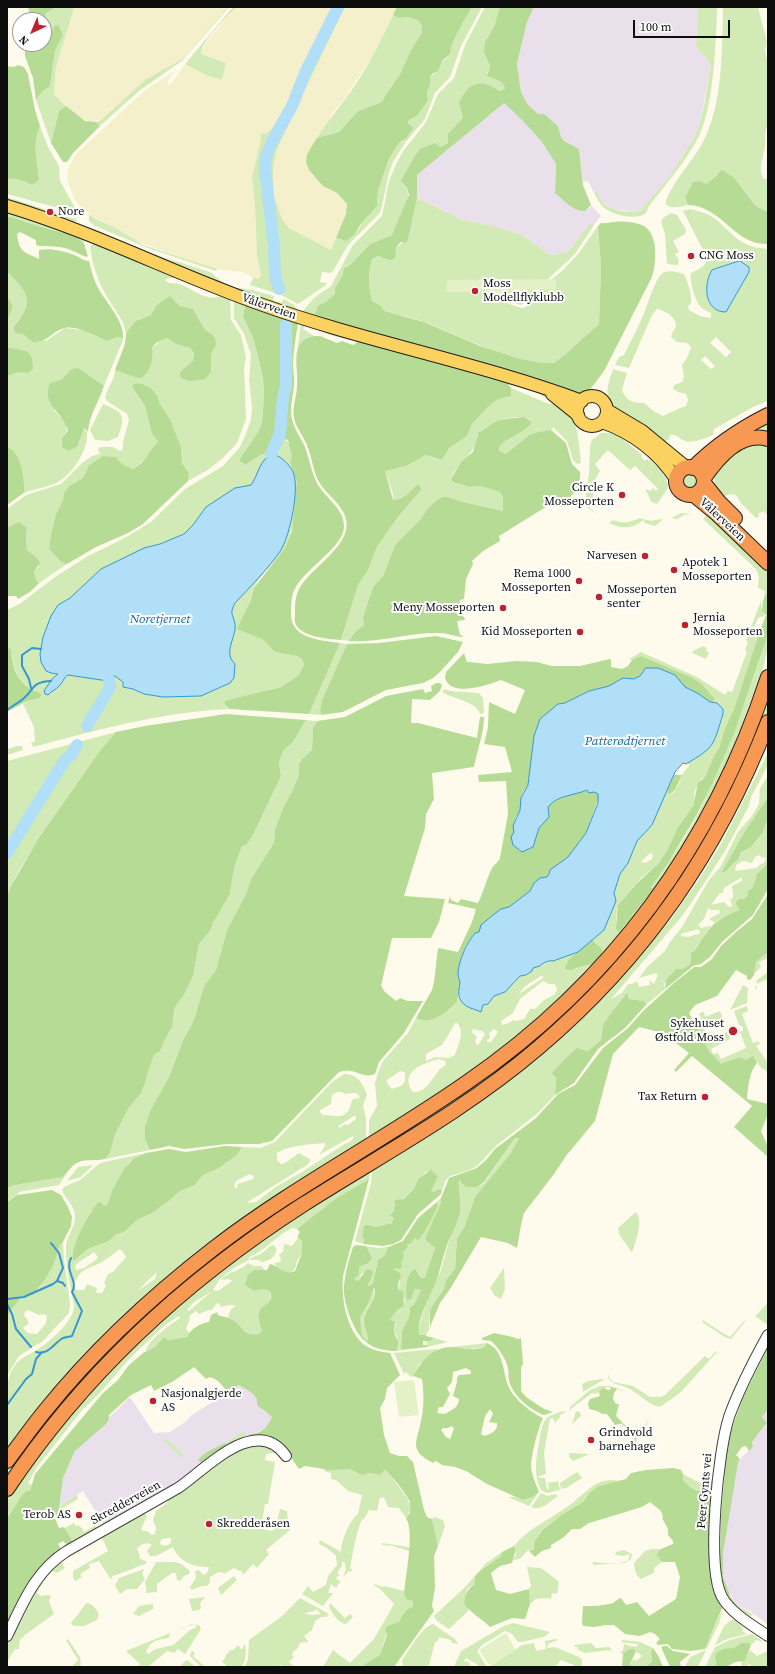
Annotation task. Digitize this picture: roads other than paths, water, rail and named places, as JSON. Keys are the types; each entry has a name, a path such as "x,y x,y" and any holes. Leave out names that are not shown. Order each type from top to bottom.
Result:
{"highway":[{"path":"768,415 743,428 690,468 680,472 676,479 676,484 679,490 686,494 694,495 700,490 704,480 717,461 740,441 752,437 768,439"},
{"path":"690,468 700,472 704,480"},
{"name":"Vålerveien","path":"704,480 719,502 768,550"},
{"name":"Vålerveien","path":"694,495 716,513 768,563"},
{"path":"7,1462 44,1412 74,1378 127,1322 167,1285 248,1223 465,1084 525,1040 577,992 626,939 668,884 711,811 744,742 768,677"},
{"path":"7,1489 61,1416 94,1378 150,1322 183,1292 228,1256 302,1205 453,1110 513,1068 571,1019 600,990 648,934 681,890 715,837 741,786 768,722"},
{"path":"741,786 768,745"}],"main road":[{"name":"Vålerveien","path":"7,206 82,232 218,288 306,320 507,375 582,401"},
{"name":"Vålerveien","path":"538,387 566,404 578,415"},
{"path":"588,397 598,398 605,404 607,410 606,417 602,422 595,426 582,422 578,415 578,407 582,401 588,397"},
{"path":"607,410 642,431 690,468"},
{"path":"602,422 627,433 645,446 663,462 676,479"}],"street":[{"name":"Peer Gynts vei","path":"768,1335 738,1395 726,1429 719,1468 714,1541 716,1579 723,1597 743,1618 768,1636"},
{"name":"Skredderveien","path":"7,1636 38,1577 50,1564 67,1551 178,1488 220,1456 242,1444 266,1440 276,1445 286,1456"}],"water":[{"path":"740,261 749,267 749,272 726,312 719,311 713,307 707,296 707,282 709,276 712,270"},
{"name":"Noretjernet","path":"273,454 285,461 293,472 295,479 295,500 291,523 281,550 233,607 232,614 235,624 235,632 230,655 235,664 234,678 230,683 201,696 163,697 144,694 133,689 123,687 123,682 115,676 110,677 108,681 68,675 56,689 48,695 45,694 44,691 52,679 58,674 46,671 41,662 40,654 43,637 51,616 58,605 70,598 101,569 144,548 160,544 184,534 193,525 206,507 235,488 251,485 262,463"},
{"name":"Patterødtjernet","path":"646,668 658,668 675,675 685,687 699,694 710,702 717,703 723,709 723,714 712,745 703,754 686,764 683,763 675,772 652,825 637,841 628,863 620,874 614,893 616,901 604,930 578,952 546,962 533,968 532,971 526,975 520,976 505,992 494,996 488,1004 483,1005 481,1012 468,1007 459,997 460,982 458,976 459,967 466,946 475,933 479,932 481,925 501,909 509,907 530,891 534,883 540,878 547,877 550,870 568,857 586,833 598,803 598,794 594,792 589,793 587,790 556,800 548,807 549,817 539,828 533,847 522,852 513,845 511,837 514,832 513,826 520,810 521,798 528,785 534,736 540,719 558,704 565,703 589,691 609,686 623,678 634,679 640,676"}],"waterway":[{"path":"279,289 275,276 274,246 265,169 266,157 272,142 292,106 306,71 338,7"},
{"path":"271,454 280,434 283,398 286,385 286,325"},
{"path":"31,688 29,679 22,666 22,655 32,648 41,649"},
{"path":"87,726 108,691 110,686 109,680"},
{"path":"7,710 23,699 37,684 51,681"},
{"path":"7,853 65,760 71,755 77,745"},
{"path":"7,1299 24,1297 57,1281 63,1268 59,1253 51,1243"},
{"path":"36,1352 40,1353 47,1351 63,1338 72,1336 82,1311 72,1292 74,1284 69,1267 71,1258"},
{"path":"57,1281 63,1283 65,1286"},
{"path":"7,1304 12,1314 16,1329 31,1347"},
{"path":"7,1405 26,1379 32,1374 36,1359 42,1352"}],"place":[{"name":"Nore","path":"50,212"},
{"name":"CNG Moss","path":"691,256"},
{"name":"Moss Modellflyklubb","path":"475,291"},
{"name":"Circle K Mosseporten","path":"622,495"},
{"name":"Narvesen","path":"645,556"},
{"name":"Apotek 1 Mosseporten","path":"674,570"},
{"name":"Rema 1000 Mosseporten","path":"579,581"},
{"name":"Mosseporten senter","path":"599,597"},
{"name":"Meny Mosseporten","path":"503,608"},
{"name":"Jernia Mosseporten","path":"685,625"},
{"name":"Kid Mosseporten","path":"580,632"},
{"name":"Sykehuset Østfold Moss","path":"733,1031"},
{"name":"Tax Return","path":"705,1097"},
{"name":"Nasjonalgjerde AS","path":"153,1401"},
{"name":"Grindvold barnehage","path":"591,1440"},
{"name":"Terob AS","path":"79,1515"},
{"name":"Skredderåsen","path":"209,1524"}]}
